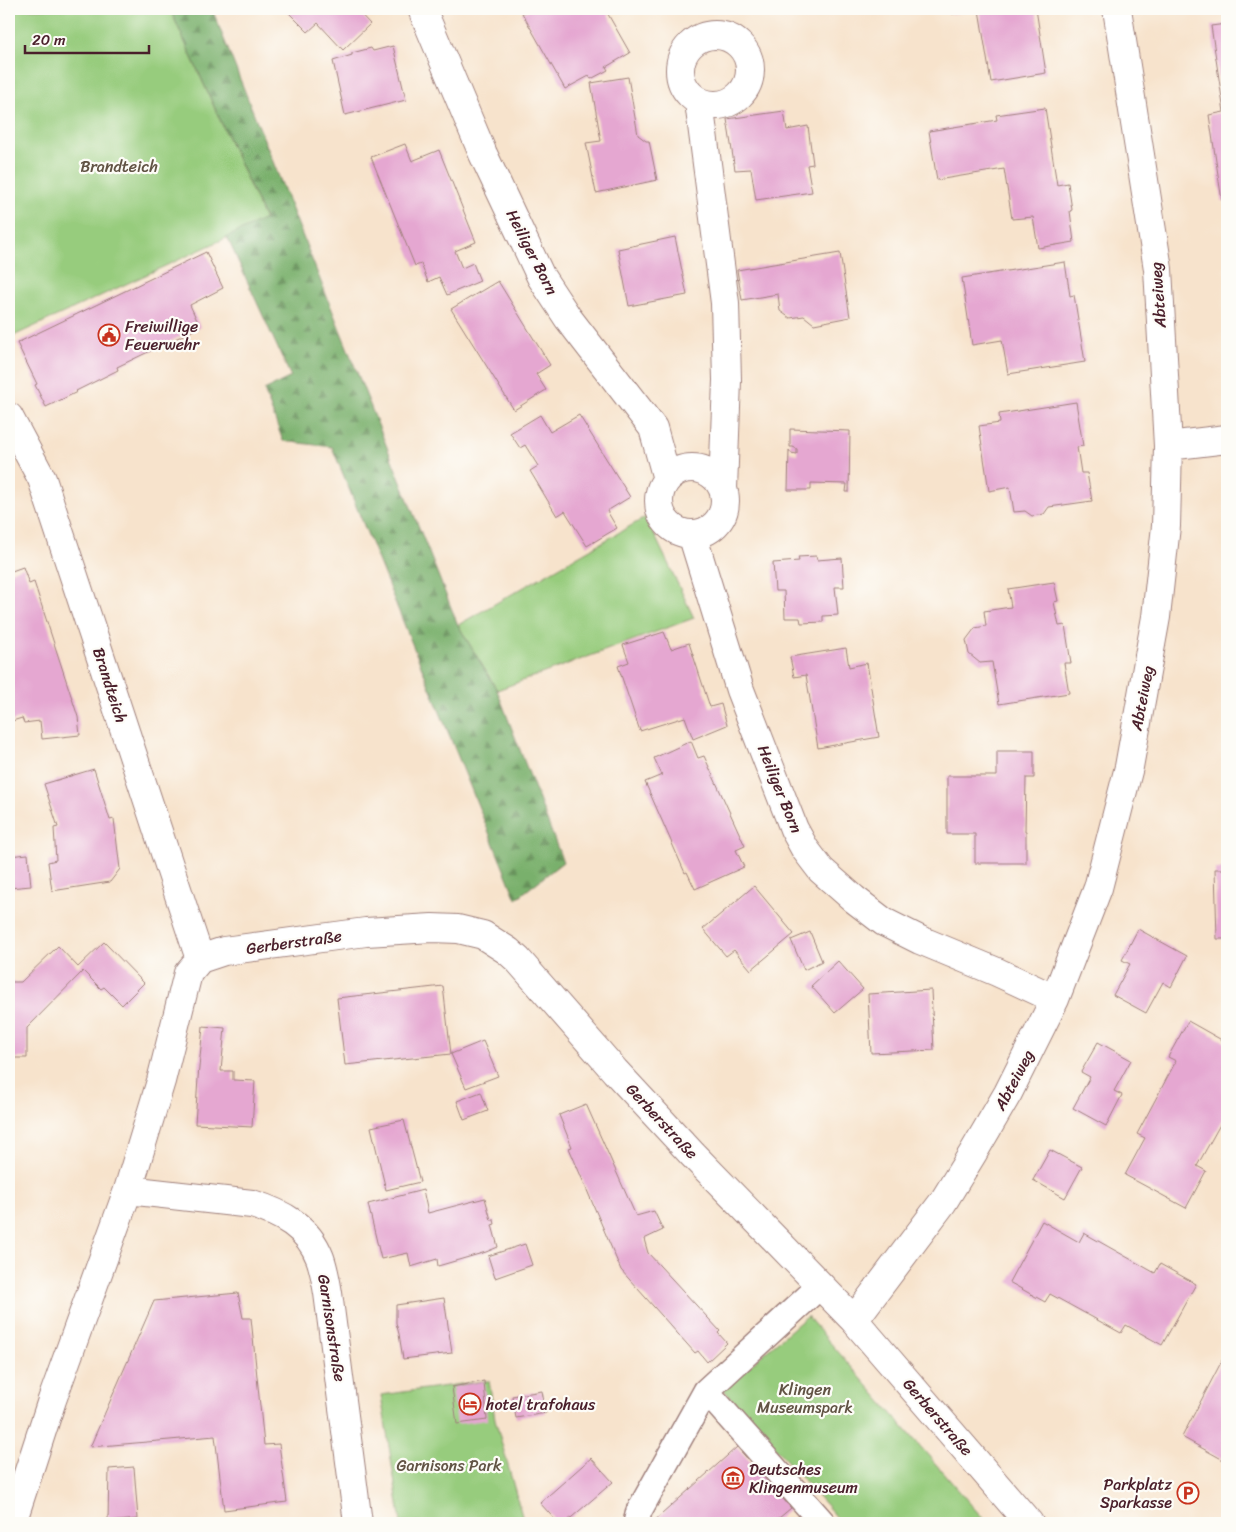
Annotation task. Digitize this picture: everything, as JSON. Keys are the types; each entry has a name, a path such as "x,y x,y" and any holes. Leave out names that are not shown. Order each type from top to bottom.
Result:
{"street":[{"name":"Heiliger Born","path":"422,9 483,154 542,277 568,318 653,428 667,480"},
{"name":"Abteiweg","path":"854,1320 943,1202 1008,1093 1055,999 1098,888 1129,767 1156,616 1166,526 1168,446 1158,269 1117,9"},
{"path":"699,102 725,303 727,380 723,489 725,500 724,510 719,520 712,527 692,534 681,532 672,527 660,509 659,499 662,488 667,480 676,472 687,468 698,468 709,472 717,479 723,489"},
{"name":"Brandteich","path":"9,416 42,480 200,959"},
{"path":"1168,446 1227,439"},
{"name":"Heiliger Born","path":"692,534 740,690 779,792 794,829 805,849 821,870 884,922 920,940 997,972 1055,999"},
{"name":"Gerberstraße","path":"200,959 224,951 366,932 432,928 471,931 488,938 508,950 692,1155 854,1320 1029,1523"},
{"path":"12,1523 52,1400 128,1190 162,1081 188,973 200,959"},
{"name":"Garnisonstraße","path":"128,1190 252,1204 266,1208 286,1217 301,1229 314,1245 320,1259 328,1293 358,1523"}],"lane":[{"path":"636,1523 639,1511 706,1391 821,1285"},
{"path":"706,1391 823,1523"}],"green space":[{"name":"Brandteich","path":"9,9 170,9 265,220 9,338"},
{"path":"170,9 212,9 458,625 497,690 563,862 516,899 332,447 283,441 264,390 291,377 227,237 265,219"},
{"path":"646,517 694,618 497,690 458,625"},
{"name":"Klingen Museumspark","path":"807,1316 987,1523 842,1523 723,1389"},
{"name":"Garnisons Park","path":"489,1381 495,1419 524,1523 401,1523 381,1395"}],"building":[{"path":"285,9 356,9 370,24 343,50 318,23 308,32"},
{"path":"530,9 605,9 630,53 606,67 608,70 591,79 589,76 565,89 522,13"},
{"path":"951,9 1036,9 1046,73 991,82 979,10 952,14"},
{"path":"1224,9 1227,9 1227,200 1222,201 1209,115 1224,112 1211,26 1226,24"},
{"path":"393,46 406,100 345,115 333,61 371,48 373,51"},
{"path":"628,77 638,135 649,141 657,180 596,193 586,143 601,141 591,83"},
{"path":"1045,108 1057,185 1068,183 1074,242 1038,248 1033,217 1012,219 1004,169 937,180 929,131 997,120 996,115"},
{"path":"784,111 787,130 808,126 813,164 807,165 812,192 756,200 751,169 735,170 727,119"},
{"path":"405,144 412,161 439,150 476,242 455,251 462,268 473,263 480,281 447,295 439,277 428,282 421,264 415,266 371,157"},
{"path":"675,237 687,295 629,306 618,249"},
{"name":"Freiwillige Feuerwehr","path":"206,252 223,288 190,305 200,327 117,367 118,370 46,407 17,343"},
{"path":"840,253 850,317 814,324 804,316 790,318 780,311 778,294 742,300 737,270"},
{"path":"1065,262 1070,296 1074,295 1085,362 1008,374 1002,340 972,345 962,278"},
{"path":"498,281 550,365 536,374 546,390 514,410 451,309"},
{"path":"1076,402 1083,446 1077,447 1081,473 1087,473 1092,501 1049,507 1044,514 1032,516 1025,511 1014,512 1010,487 989,491 979,426 1000,423 999,414"},
{"path":"540,415 550,432 579,415 630,497 607,511 617,528 587,546 565,511 557,516 530,471 538,466 525,445 520,448 510,433"},
{"path":"790,429 850,431 849,492 846,492 847,484 811,483 811,490 788,490 789,450 791,453 797,454 797,449 790,447"},
{"path":"816,556 817,560 842,558 844,587 835,587 838,615 823,616 823,622 801,623 800,618 785,618 784,591 775,591 773,563 799,561 798,557"},
{"path":"23,567 29,584 34,582 78,717 80,735 42,739 40,721 24,723 22,718 9,722 9,692 13,691 9,677 9,572"},
{"path":"1054,582 1058,601 1054,602 1059,626 1065,625 1071,663 1064,663 1069,693 999,704 992,662 980,663 969,654 966,640 975,628 986,626 984,611 1011,607 1008,589"},
{"path":"664,632 671,649 689,643 710,707 721,704 727,725 693,739 685,717 640,731 618,666 629,662 623,645"},
{"path":"846,648 849,667 867,663 879,737 818,748 806,675 794,677 790,657"},
{"path":"691,741 698,758 704,756 745,846 736,850 744,867 695,889 687,872 685,873 645,782 662,775 654,758"},
{"path":"997,751 1034,751 1034,778 1026,778 1026,863 975,863 975,834 947,834 947,776 997,776"},
{"path":"94,769 110,820 114,819 120,869 110,882 52,891 48,862 56,860 54,828 58,827 44,784"},
{"path":"28,854 31,886 9,888 9,856"},
{"path":"1215,869 1227,869 1227,939 1217,939"},
{"path":"754,886 794,934 751,970 734,950 726,956 703,929"},
{"path":"1138,929 1187,956 1171,987 1163,982 1146,1013 1113,995 1130,964 1122,960"},
{"path":"810,932 822,961 804,970 791,940"},
{"path":"104,942 144,983 122,1005 104,987 101,989 83,971 27,1028 27,1058 9,1058 9,982 21,982 58,946 78,967"},
{"path":"838,961 863,989 835,1013 811,986"},
{"path":"443,986 451,1054 345,1065 337,998"},
{"path":"931,990 934,1050 871,1053 868,994"},
{"path":"1188,1021 1227,1043 1227,1112 1197,1166 1206,1171 1186,1208 1125,1175 1145,1138 1137,1134 1176,1061 1168,1057"},
{"path":"203,1026 225,1028 221,1071 233,1071 233,1080 255,1081 252,1127 195,1124"},
{"path":"483,1041 498,1076 466,1088 451,1054"},
{"path":"1098,1042 1131,1060 1114,1091 1122,1095 1106,1126 1073,1108 1090,1077 1081,1072"},
{"path":"481,1092 488,1111 464,1120 457,1101"},
{"path":"586,1104 636,1216 654,1211 663,1230 644,1239 648,1253 720,1331 718,1333 727,1343 707,1362 698,1351 695,1353 621,1270 569,1148 572,1147 559,1115"},
{"path":"404,1120 420,1182 386,1190 371,1127"},
{"path":"1050,1150 1082,1167 1065,1198 1033,1180"},
{"path":"423,1190 428,1213 485,1198 491,1220 494,1220 495,1224 492,1225 498,1247 438,1266 437,1259 411,1267 408,1253 381,1259 368,1204"},
{"path":"1042,1221 1079,1242 1084,1233 1155,1273 1160,1264 1196,1284 1162,1345 1126,1325 1121,1333 1050,1294 1045,1302 1009,1282"},
{"path":"525,1244 532,1265 495,1278 488,1256"},
{"path":"238,1293 243,1318 251,1318 264,1445 279,1444 287,1502 224,1510 215,1436 90,1447 154,1301"},
{"path":"444,1298 452,1353 403,1359 396,1323 396,1305"},
{"path":"1227,1351 1227,1462 1182,1437"},
{"path":"484,1381 487,1420 457,1424 452,1387"},
{"path":"542,1391 546,1413 516,1418 512,1396"},
{"name":"Deutsches Klingenmuseum","path":"737,1447 791,1508 773,1523 652,1523"},
{"path":"591,1458 613,1482 565,1523 558,1523 540,1503"},
{"path":"134,1467 138,1519 108,1522 109,1469"}],"place":[{"name":"Freiwillige Feuerwehr","path":"109,335"},
{"name":"hotel trafohaus","path":"470,1404"},
{"name":"Deutsches Klingenmuseum","path":"733,1478"},
{"name":"Parkplatz Sparkasse","path":"1188,1493"}]}
